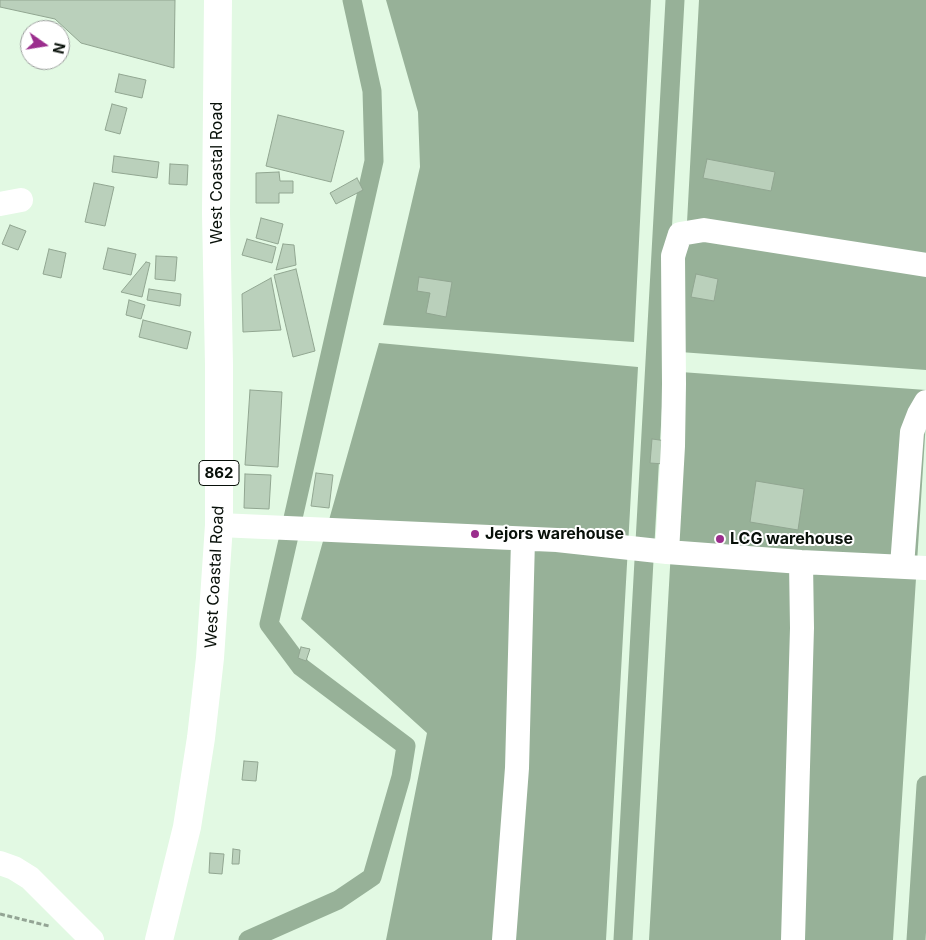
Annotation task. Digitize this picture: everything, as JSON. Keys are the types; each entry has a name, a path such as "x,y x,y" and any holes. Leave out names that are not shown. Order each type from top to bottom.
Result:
{"main road":[{"name":"West Coastal Road","path":"160,940 186,826 202,738 210,658 219,525 216,213 218,0"}],"lane":[{"path":"666,552 673,446 673,256 680,234 704,230 926,265"},
{"path":"902,566 912,432 926,402"},
{"path":"219,525 402,532 523,540 557,540 666,552 801,562 926,568"},
{"path":"504,940 517,768 523,540"},
{"path":"793,940 802,628 801,562"},
{"path":"0,864 14,868 30,878 92,940"}],"path":[{"path":"0,914 50,926"}],"shaded area":[{"path":"386,0 651,0 634,342 383,325 420,167 418,112"},
{"path":"699,0 926,0 926,370 680,352"},
{"path":"379,343 638,367 606,940 386,940 427,733 301,619"},
{"path":"681,372 926,390 926,421 893,940 649,940"}],"building":[{"path":"0,0 175,0 174,68 81,43 70,33 70,20 56,20 0,7"},
{"path":"119,74 146,80 142,98 115,92"},
{"path":"112,104 127,108 120,134 105,130"},
{"path":"278,115 344,131 331,182 266,166"},
{"path":"114,156 159,162 157,178 112,172"},
{"path":"707,159 775,172 771,191 703,178"},
{"path":"170,164 188,165 187,185 169,184"},
{"path":"279,172 280,181 293,181 293,193 279,193 279,203 256,203 256,173"},
{"path":"357,178 363,190 336,204 330,193"},
{"path":"94,183 114,187 105,226 85,222"},
{"path":"261,218 283,224 278,244 256,238"},
{"path":"10,225 26,231 18,250 2,244"},
{"path":"247,239 276,247 272,263 242,255"},
{"path":"283,244 294,245 296,265 276,270"},
{"path":"108,248 136,254 131,275 103,269"},
{"path":"49,249 66,253 61,278 43,274"},
{"path":"156,256 177,257 175,281 155,279"},
{"path":"146,262 150,263 142,297 121,292"},
{"path":"296,269 315,351 293,357 274,275"},
{"path":"696,274 718,279 714,301 691,297"},
{"path":"419,277 452,282 446,317 426,313 430,293 417,291"},
{"path":"271,278 281,330 243,332 242,294"},
{"path":"149,289 181,294 180,306 147,300"},
{"path":"129,300 145,305 141,319 126,315"},
{"path":"143,320 191,332 187,349 139,337"},
{"path":"250,390 282,392 278,467 245,465"},
{"path":"652,439 667,441 664,464 650,463"},
{"path":"316,473 333,475 329,508 311,506"},
{"path":"245,474 271,475 269,509 244,508"},
{"path":"756,481 804,489 798,530 750,522"},
{"path":"301,647 310,649 306,661 298,658"},
{"path":"244,761 258,762 256,781 242,780"},
{"path":"233,849 240,850 239,864 232,864"},
{"path":"210,853 224,854 222,874 209,873"}],"waterway":[{"path":"248,940 338,900 372,877 401,777 406,746 301,667 269,624 374,161 372,91 352,0"},
{"path":"623,940 675,0"},
{"path":"916,940 926,785"}],"place":[{"name":"Jejors warehouse","path":"475,534"},
{"name":"LCG warehouse","path":"720,539"}]}
